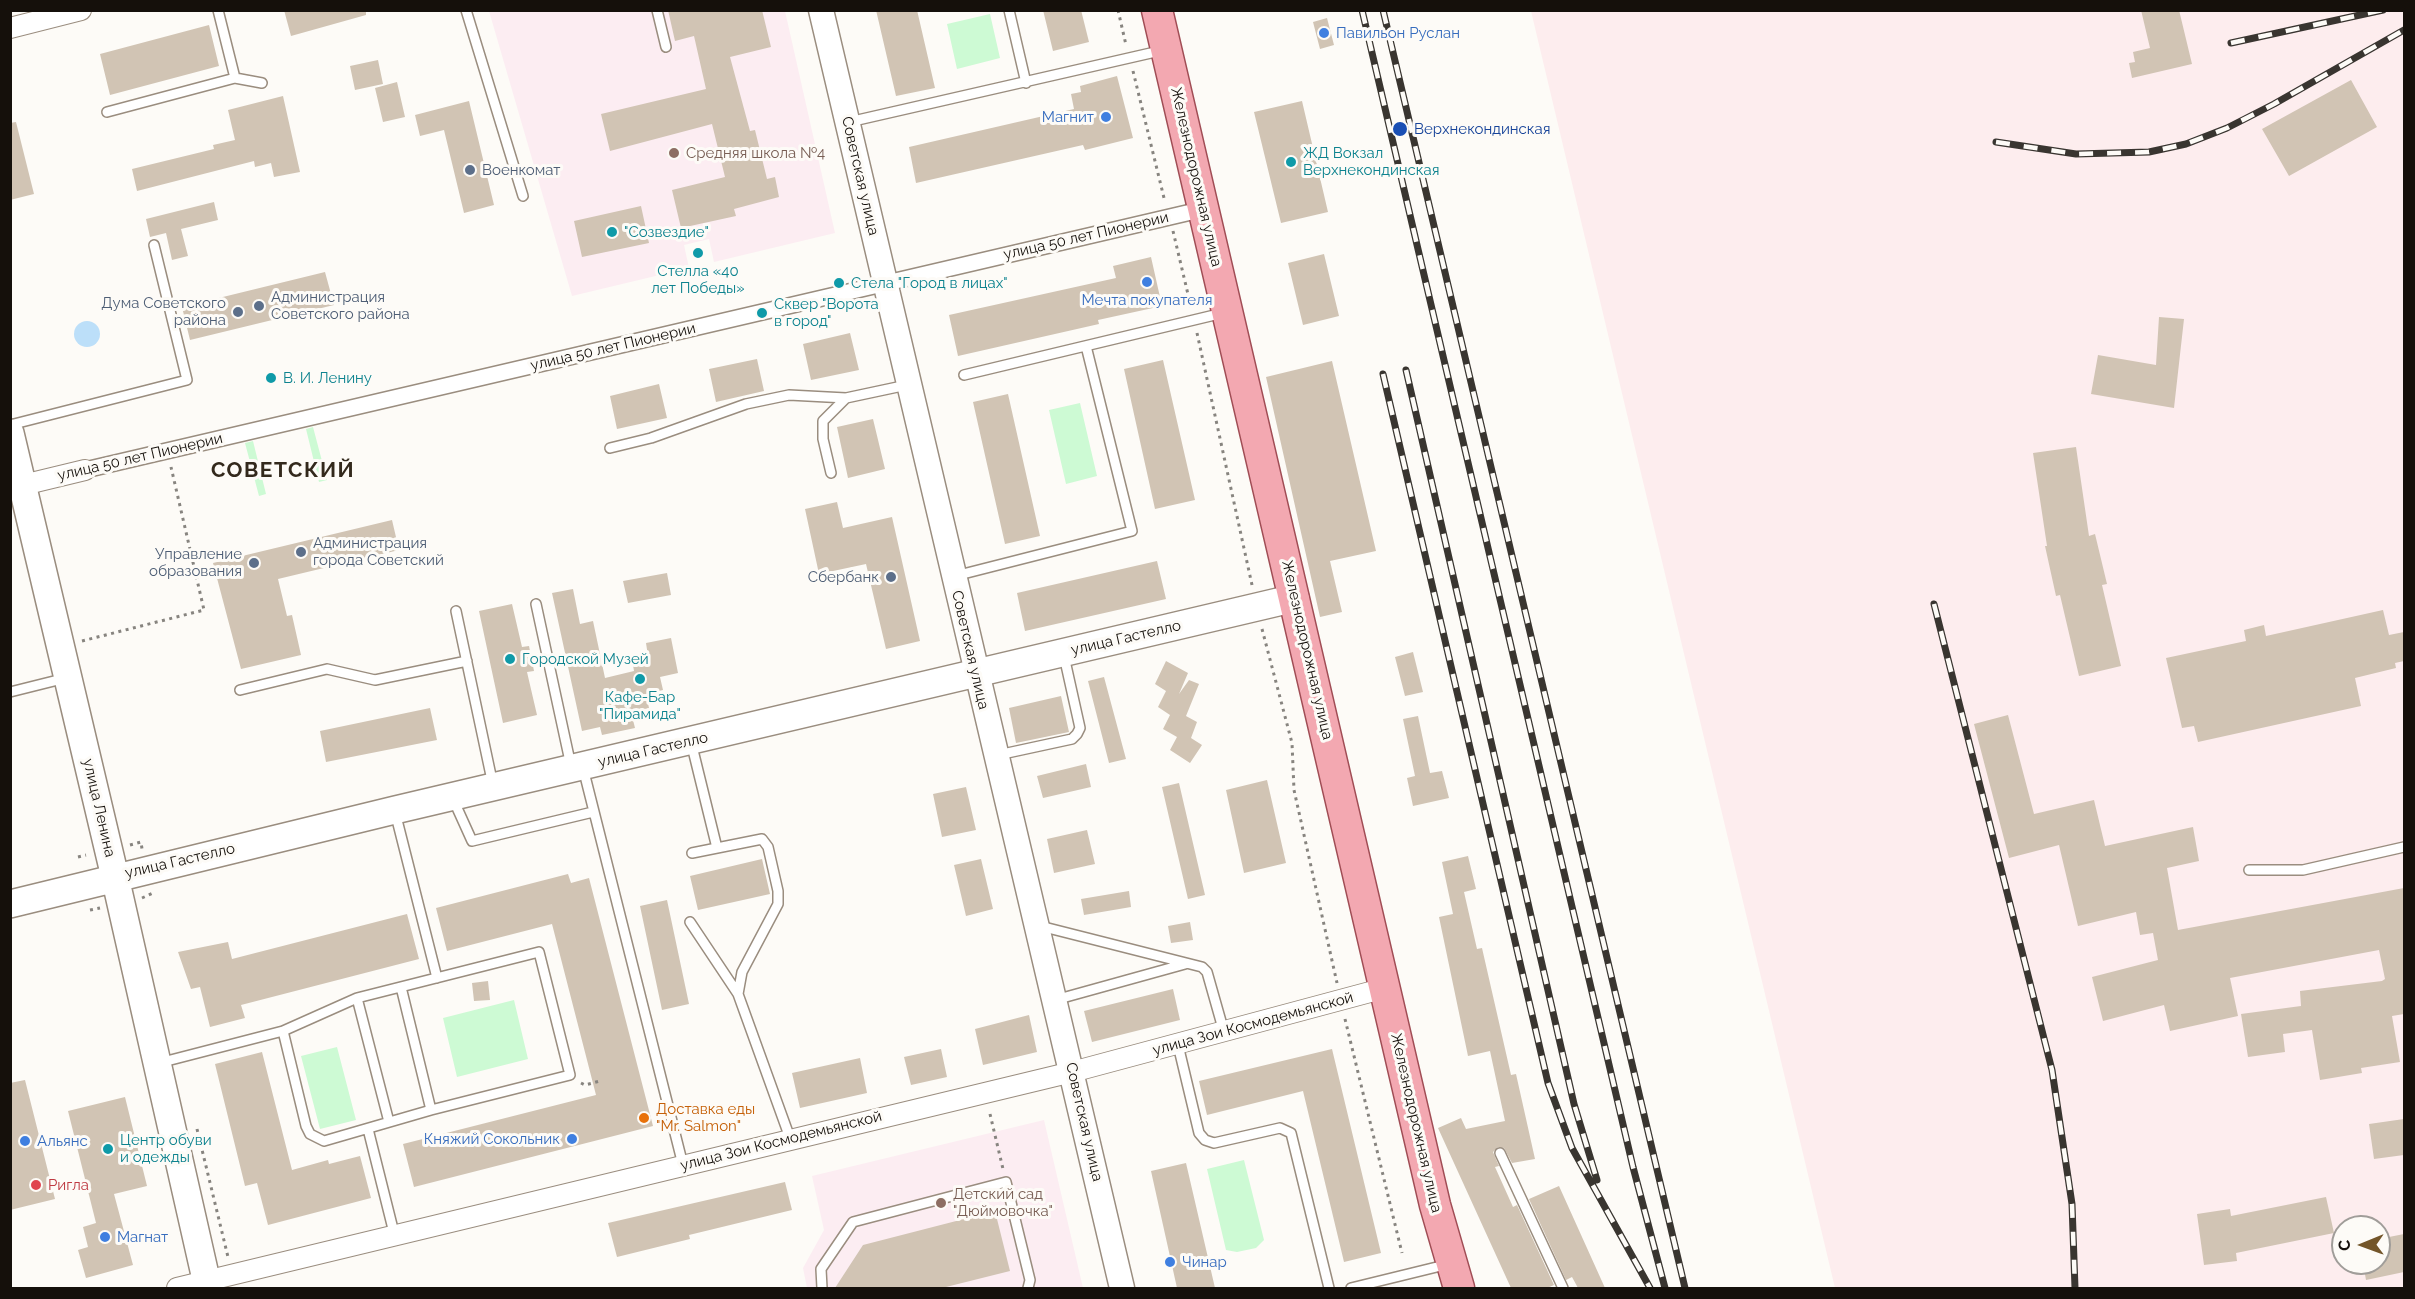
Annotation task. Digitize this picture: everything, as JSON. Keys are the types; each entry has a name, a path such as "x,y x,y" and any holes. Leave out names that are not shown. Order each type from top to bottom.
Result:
{"main road":[{"name":"Железнодорожная улица","path":"1157,10 1435,1205 1455,1276"},
{"name":"улица Ленина","path":"10,433 115,877 207,1285"},
{"name":"улица Гастелло","path":"10,904 395,810 1295,598"}],"street":[{"path":"10,28 29,17 81,10"},
{"name":"Советская улица","path":"821,10 1122,1288"},
{"name":"улица 50 лет Пионерии","path":"23,485 1204,209"},
{"name":"улица Зои Космодемьянской","path":"177,1288 207,1285 790,1138 1072,1072 1385,988"}],"lane":[{"path":"218,10 235,78"},
{"path":"466,10 523,196"},
{"path":"657,10 666,47"},
{"path":"1009,10 1026,83"},
{"path":"847,123 1166,50"},
{"path":"107,112 235,78 262,83"},
{"path":"10,425 187,380 154,245"},
{"path":"964,375 1228,312"},
{"path":"953,576 1132,531 1086,346"},
{"path":"610,448 651,438 746,404 789,395 846,398 908,385"},
{"path":"831,473 823,439 823,421 846,398"},
{"path":"536,604 577,767 593,812 683,1165"},
{"path":"456,611 494,787"},
{"path":"995,756 1072,739 1077,734 1080,728 1064,653"},
{"path":"240,690 327,669 375,680 467,661"},
{"path":"10,692 68,677"},
{"path":"690,741 717,848"},
{"path":"452,797 472,842 593,812"},
{"path":"395,810 437,978"},
{"path":"692,853 762,839 768,847 778,891 778,904 742,972 738,994"},
{"path":"2249,870 2303,870 2356,860 2404,847"},
{"path":"690,922 738,994 790,1138"},
{"path":"1037,925 1187,964"},
{"path":"156,1064 283,1031 357,998 539,952 570,1075 431,1110 324,1141 310,1134 283,1031"},
{"path":"1054,1000 1193,963 1207,972 1224,1032"},
{"path":"401,987 431,1110"},
{"path":"357,998 389,1122"},
{"path":"1178,1045 1199,1133 1205,1140 1215,1143 1280,1128 1291,1133 1329,1288"},
{"path":"369,1129 395,1237"},
{"path":"1500,1153 1563,1288"},
{"path":"822,1288 821,1269 853,1222 1006,1182 1030,1280 1028,1288"},
{"path":"1351,1288 1455,1276"}],"path":[{"path":"1118,10 1194,320 1257,607 1292,742 1294,790 1341,1000 1402,1253"},
{"path":"61,647 204,610 167,451"},
{"path":"570,1075 585,1085 600,1081"},
{"path":"990,1114 1006,1182"}],"shaded area":[{"name":"Средняя школа №4","path":"489,11 785,11 835,233 714,262 709,239 684,245 689,268 572,296"},
{"path":"1531,11 2404,11 2404,1288 1835,1288"},
{"name":"Детский сад \"Дюймовочка\"","path":"1044,1120 1083,1288 807,1288 803,1268 824,1230 812,1176"}],"green space":[{"path":"990,14 1000,58 957,69 947,24"},
{"path":"1080,403 1097,476 1066,484 1049,410"},
{"path":"313,427 327,480 319,482 306,429"},
{"path":"253,441 266,494 259,496 245,443"},
{"path":"514,1000 528,1059 457,1077 443,1018"},
{"path":"337,1047 356,1120 320,1129 301,1056"},
{"path":"1244,1160 1264,1240 1256,1248 1237,1252 1226,1250 1207,1169"}],"water":[{"path":"87,321 96,325 100,334 96,343 87,347 78,343 74,334 78,325"}],"building":[{"path":"284,10 366,10 366,15 291,36"},
{"path":"668,10 762,10 771,47 730,57 750,131 755,130 767,179 775,177 779,197 734,209 736,216 681,228 672,190 725,177 712,124 610,151 601,114 706,89 694,36 675,41"},
{"path":"876,10 917,10 935,88 896,96"},
{"path":"1043,10 1081,10 1089,42 1053,51"},
{"path":"2141,10 2179,10 2192,64 2132,78 2129,63 2135,62 2133,52 2150,48"},
{"name":"Павильон Руслан","path":"1327,18 1334,45 1320,49 1313,22"},
{"path":"209,25 219,66 110,95 100,54"},
{"path":"378,60 383,84 355,90 350,66"},
{"path":"1117,76 1133,138 1085,150 1083,145 916,183 909,147 1074,109 1071,94 1081,92 1080,86"},
{"path":"2351,80 2377,127 2289,176 2262,129"},
{"path":"397,82 405,117 383,122 375,88"},
{"path":"283,96 300,172 274,177 271,163 255,167 254,161 137,191 132,169 214,149 213,145 235,140 228,110"},
{"name":"Военкомат","path":"469,101 494,205 464,213 444,130 420,136 415,115"},
{"name":"ЖД Вокзал Верхнекондинская","path":"1302,101 1328,212 1281,223 1254,112"},
{"path":"16,122 34,194 10,200 10,123"},
{"path":"214,202 218,220 181,229 188,256 172,260 166,233 150,237 146,219"},
{"name":"\"Созвездие\"","path":"641,206 649,243 582,257 574,221"},
{"path":"1324,254 1339,316 1303,325 1288,263"},
{"path":"1151,257 1162,306 1098,320 1099,324 958,356 949,315 1116,278 1113,266"},
{"path":"325,272 334,305 190,340 182,307"},
{"path":"2159,317 2184,319 2174,408 2091,394 2098,355 2156,365"},
{"path":"850,333 859,370 811,380 803,344"},
{"path":"757,359 764,391 716,402 709,369"},
{"path":"1163,360 1195,500 1155,509 1124,369"},
{"path":"1332,361 1376,551 1330,561 1342,612 1320,617 1266,377"},
{"path":"659,384 667,418 617,429 610,396"},
{"path":"1008,394 1040,536 1005,544 973,402"},
{"path":"873,419 885,469 848,478 837,427"},
{"path":"2076,447 2089,536 2095,534 2107,584 2102,585 2121,666 2079,676 2060,595 2056,596 2045,546 2047,546 2033,453"},
{"path":"837,502 843,528 892,517 920,641 886,649 866,564 819,574 805,509"},
{"path":"392,520 399,550 278,579 287,616 292,615 301,655 241,669 213,563"},
{"path":"1157,561 1166,599 1025,631 1017,593"},
{"path":"667,573 671,595 628,603 623,581"},
{"name":"Кафе-Бар \"Пирамида\"","path":"573,589 580,624 593,621 605,678 634,671 632,659 648,656 646,643 671,638 678,673 660,677 663,690 646,694 649,708 631,712 635,728 602,735 600,727 582,731 552,593"},
{"name":"Городской Музей","path":"512,604 522,647 529,646 534,671 527,672 537,715 503,723 479,611"},
{"path":"2383,610 2389,635 2404,632 2404,661 2395,663 2396,668 2355,678 2361,706 2198,742 2194,726 2182,728 2166,658 2246,641 2244,630 2264,625 2266,636"},
{"path":"1413,652 1423,692 1405,696 1395,657"},
{"path":"1166,661 1188,673 1179,694 1189,680 1199,684 1186,716 1197,722 1191,738 1202,745 1190,763 1170,750 1177,737 1163,729 1170,715 1158,707 1166,691 1155,684"},
{"path":"1104,677 1126,759 1109,763 1088,681"},
{"path":"1061,696 1069,732 1016,743 1009,708"},
{"path":"430,708 437,740 326,762 320,731"},
{"path":"2008,715 2034,814 2094,800 2105,846 2193,827 2199,861 2167,868 2178,930 2404,888 2404,1014 2392,1016 2400,1062 2361,1068 2362,1073 2320,1080 2312,1030 2283,1034 2285,1052 2248,1057 2241,1014 2301,1006 2300,991 2382,981 2385,979 2379,950 2230,978 2238,1016 2170,1031 2164,1005 2103,1021 2092,977 2158,960 2153,933 2140,935 2136,912 2078,926 2059,845 2009,858 1974,724"},
{"path":"1418,716 1430,773 1442,771 1449,798 1413,806 1407,778 1415,776 1403,719"},
{"path":"1086,764 1091,787 1043,798 1037,776"},
{"path":"1267,780 1286,863 1244,873 1226,790"},
{"path":"1179,783 1205,895 1188,899 1162,787"},
{"path":"966,787 976,830 942,837 933,794"},
{"path":"1087,830 1095,864 1054,873 1047,839"},
{"path":"1468,856 1476,889 1464,892 1477,949 1482,948 1511,1075 1516,1074 1535,1159 1512,1163 1504,1148 1498,1147 1493,1152 1499,1166 1495,1167 1513,1207 1517,1205 1554,1285 1547,1288 1511,1288 1438,1128 1461,1118 1466,1129 1505,1121 1490,1051 1468,1056 1439,917 1453,914 1442,862"},
{"path":"762,859 770,894 698,910 690,876"},
{"path":"981,859 993,909 966,916 954,865"},
{"path":"568,874 571,883 589,878 653,1126 414,1187 403,1144 596,1095 552,924 447,951 436,908"},
{"path":"1129,891 1131,907 1084,915 1081,899"},
{"path":"667,900 689,1004 662,1010 640,906"},
{"path":"407,914 419,959 241,1005 245,1018 210,1027 200,987 191,989 178,952 228,942 232,959"},
{"path":"1190,922 1193,940 1171,943 1168,926"},
{"path":"488,981 490,1000 474,1001 472,983"},
{"path":"1173,989 1180,1020 1092,1042 1084,1011"},
{"path":"1029,1015 1037,1052 983,1065 975,1029"},
{"path":"941,1049 947,1077 911,1085 904,1057"},
{"path":"1332,1049 1381,1253 1344,1262 1303,1091 1207,1115 1199,1081"},
{"path":"262,1052 292,1170 328,1160 329,1164 360,1156 371,1198 268,1225 257,1183 245,1186 215,1064"},
{"path":"860,1058 867,1093 800,1108 792,1073"},
{"name":"Альянс","path":"25,1080 55,1199 10,1210 10,1083"},
{"name":"Центр обуви и одежды","path":"125,1097 147,1186 114,1194 133,1265 86,1278 78,1250 88,1247 83,1227 96,1223 68,1111"},
{"path":"2404,1119 2404,1155 2374,1159 2369,1124"},
{"path":"1186,1163 1215,1288 1177,1288 1151,1171"},
{"path":"785,1182 792,1210 689,1235 690,1239 617,1257 608,1223"},
{"path":"1559,1186 1605,1288 1578,1288 1572,1277 1566,1280 1529,1199"},
{"path":"2326,1197 2331,1220 2331,1234 2236,1253 2237,1261 2204,1265 2197,1214 2230,1209 2231,1216"},
{"path":"995,1211 1010,1271 942,1288 835,1288 863,1245"},
{"path":"2404,1234 2404,1272 2391,1275 2391,1237"},
{"path":"2365,1275 2390,1275 2366,1280"}],"railway":[{"path":"1362,10 1633,1167 1665,1288"},
{"path":"1383,10 1685,1288"},
{"path":"2231,43 2383,10"},
{"path":"1996,142 2076,154 2149,152 2186,144 2227,128 2274,104 2404,30"},
{"path":"1406,370 1574,1104 1597,1180"},
{"path":"1383,374 1548,1083 1572,1148 1650,1288"},
{"path":"1934,604 2052,1070 2072,1204 2075,1288"}],"place":[{"name":"Павильон Руслан","path":"1324,33"},
{"name":"Магнит","path":"1106,117"},
{"name":"Верхнекондинская","path":"1400,129"},
{"name":"Средняя школа №4","path":"674,153"},
{"name":"ЖД Вокзал Верхнекондинская","path":"1291,162"},
{"name":"Военкомат","path":"470,170"},
{"name":"\"Созвездие\"","path":"612,232"},
{"name":"Стелла «40 лет Победы»","path":"698,253"},
{"name":"Мечта покупателя","path":"1147,282"},
{"name":"Стела \"Город в лицах\"","path":"839,283"},
{"name":"Администрация Советского района","path":"259,306"},
{"name":"Дума Советского района","path":"238,312"},
{"name":"Сквер \"Ворота в город\"","path":"762,313"},
{"name":"В. И. Ленину","path":"271,378"},
{"name":"Администрация города Советский","path":"301,552"},
{"name":"Управление образования","path":"254,563"},
{"name":"Сбербанк","path":"891,577"},
{"name":"Городской Музей","path":"510,659"},
{"name":"Кафе-Бар \"Пирамида\"","path":"640,679"},
{"name":"Доставка еды \"Mr. Salmon\"","path":"644,1118"},
{"name":"Княжий Сокольник","path":"572,1139"},
{"name":"Альянс","path":"25,1141"},
{"name":"Центр обуви и одежды","path":"108,1149"},
{"name":"Ригла","path":"36,1185"},
{"name":"Детский сад \"Дюймовочка\"","path":"941,1203"},
{"name":"Магнат","path":"105,1237"},
{"name":"Чинар","path":"1170,1262"}],"district":[{"name":"СОВЕТСКИЙ","path":"283,471"}]}
